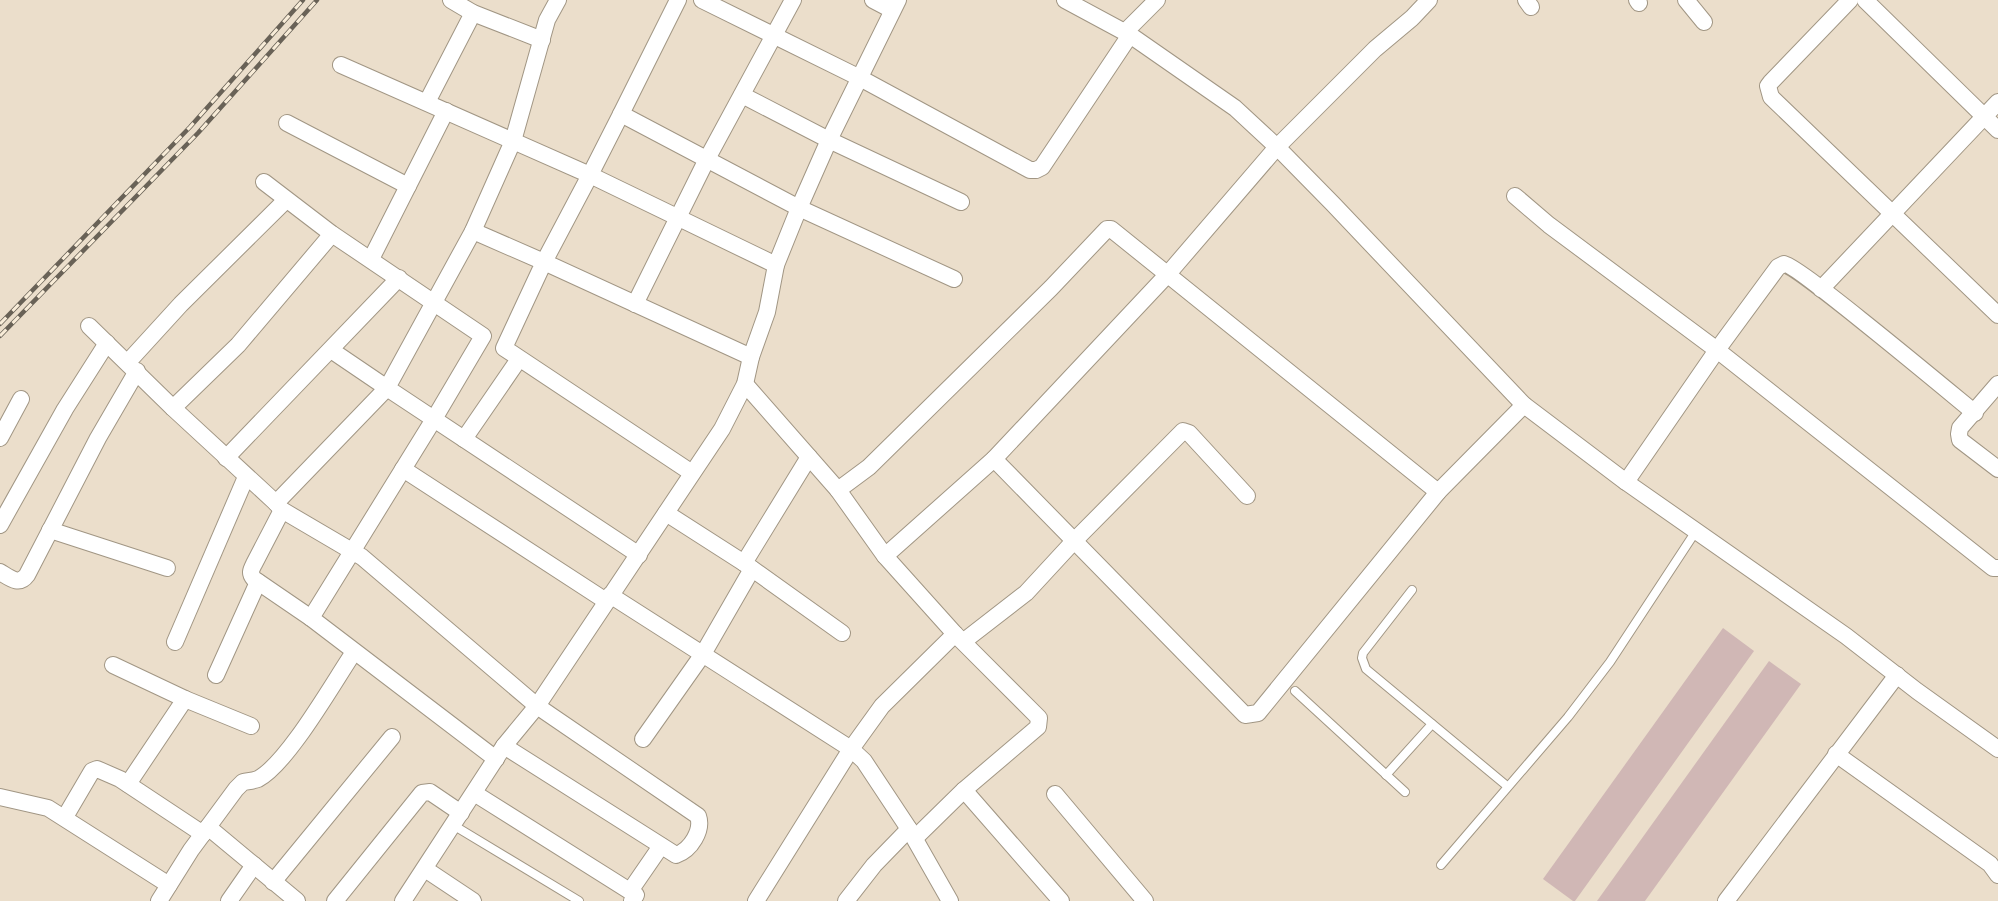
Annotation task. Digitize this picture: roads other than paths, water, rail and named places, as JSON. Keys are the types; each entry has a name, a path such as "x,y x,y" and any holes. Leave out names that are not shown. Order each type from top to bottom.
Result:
{"street":[{"path":"451,0 473,13 542,40"},
{"path":"496,759 311,618 258,582 251,575 250,571 279,506 387,388 473,231 513,141 547,20 558,0"},
{"path":"504,348 544,262 590,175 678,0"},
{"path":"702,0 860,78 1030,170 1036,170 1042,166 1128,34 1156,0"},
{"path":"636,304 679,219 707,159 793,0"},
{"path":"403,901 504,746 537,706 722,429 745,384 751,357 766,312 776,265 799,208 829,140 895,5 873,0"},
{"path":"1065,0 1128,34 1235,108 1277,147 1524,405 1626,482 1846,636 1998,749"},
{"path":"885,556 994,459 1167,275 1277,147 1375,49 1412,18 1429,0"},
{"path":"1686,0 1704,22"},
{"path":"1850,0 1770,82 1768,86 1771,97 1998,315"},
{"path":"1865,0 1998,130"},
{"path":"427,102 473,13"},
{"path":"341,65 590,175 776,265"},
{"path":"742,95 829,140 961,202"},
{"path":"1820,289 1998,102"},
{"path":"371,259 446,111"},
{"path":"621,114 799,208 954,279"},
{"path":"287,123 408,186"},
{"path":"264,182 332,234 399,278 433,303 482,336 504,348 692,473"},
{"path":"1515,196 1549,225 1717,350 1993,568 1998,568"},
{"path":"0,572 15,581 23,580 98,438 132,366 181,304 286,200"},
{"path":"838,490 869,468 1051,288 1104,230 1110,229 1438,492"},
{"path":"473,231 751,357"},
{"path":"173,408 238,345 332,234"},
{"path":"1626,482 1717,350 1781,265 1787,264 1791,266 1975,413"},
{"path":"226,458 399,278"},
{"path":"89,326 132,366 173,408 279,506 352,550 537,706 698,816 700,826 697,834 680,854 676,855 504,746"},
{"path":"311,618 434,419 482,336"},
{"path":"0,525 64,409 107,343"},
{"path":"331,350 639,555"},
{"path":"464,439 519,359"},
{"path":"745,384 838,490 885,556 959,638 1039,718 1038,727 874,865 846,901"},
{"path":"1998,384 1975,413 1960,428 1959,438 1998,469"},
{"path":"0,438 21,399"},
{"path":"994,459 1245,715 1251,716 1258,713 1438,492 1524,405"},
{"path":"756,901 851,749 882,706 959,638 1026,594 1074,541 1183,431 1189,433 1247,496"},
{"path":"644,739 703,654 748,566 809,457"},
{"path":"402,469 608,598 703,654 851,749 864,761 912,834 950,901"},
{"path":"175,642 246,477"},
{"path":"666,513 748,566 842,633"},
{"path":"50,530 167,568"},
{"path":"216,675 258,582"},
{"path":"159,901 206,830 243,782 252,781 259,778 291,747 354,652"},
{"path":"113,666 185,699 252,726"},
{"path":"1726,901 1897,675"},
{"path":"128,784 185,699"},
{"path":"273,882 392,737"},
{"path":"1836,754 1990,864 1998,875"},
{"path":"65,817 92,771 97,768 128,784 206,830 254,865 297,901"},
{"path":"964,790 1061,901"},
{"path":"335,901 422,793 430,792 457,819"},
{"path":"474,793 636,897 661,846"},
{"path":"1055,794 1145,901"},
{"path":"0,797 48,808 65,817 169,885"},
{"path":"229,901 254,865"},
{"path":"425,869 473,901"}],"lane":[{"path":"1441,865 1507,786 1568,717 1610,662 1696,531"},
{"path":"1412,590 1363,653 1362,658 1366,669 1507,786"},
{"path":"1295,691 1405,792"},
{"path":"1386,775 1432,724"},
{"path":"457,819 578,901"}],"railway":[{"path":"0,324 190,127 303,0"},
{"path":"0,336 198,133 317,0"}]}
